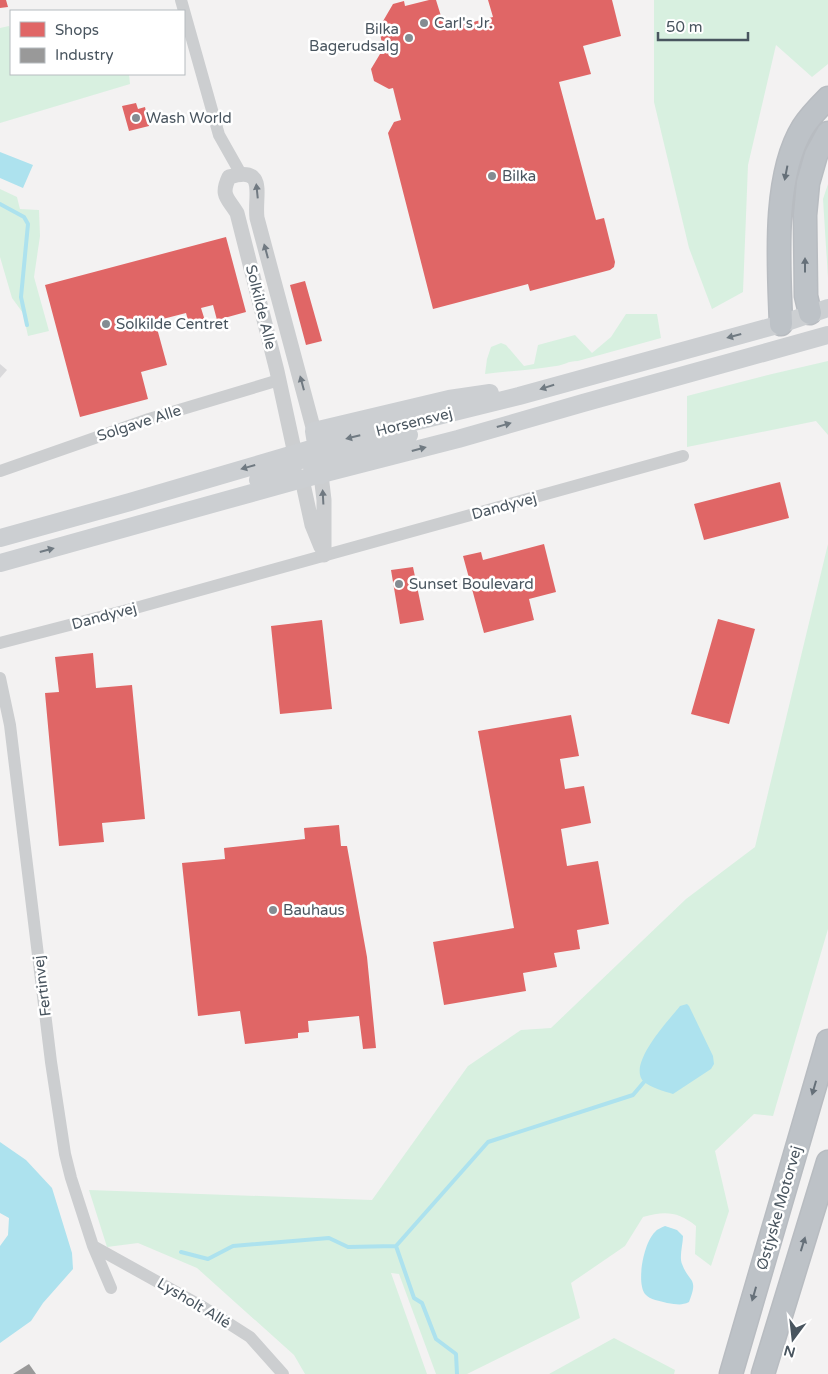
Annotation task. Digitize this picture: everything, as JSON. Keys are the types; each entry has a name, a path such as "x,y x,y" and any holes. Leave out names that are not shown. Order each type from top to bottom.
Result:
{"highway":[{"path":"787,328 780,217 783,188 788,163 803,127 828,98"},
{"path":"819,311 806,296 805,215 808,183 816,155 828,133"},
{"name":"Østjyske Motorvej","path":"730,1374 828,1041"},
{"path":"763,1374 828,1162"}],"main road":[{"name":"Horsensvej","path":"0,538 130,502 298,465 318,453 488,404 787,328 819,311"},
{"path":"659,382 678,367 777,339 787,328 820,337"},
{"name":"Horsensvej","path":"298,465 318,453 458,439 820,337"},
{"path":"318,453 449,399 487,393 519,396"},
{"path":"0,563 178,514 209,494 278,474 298,465"},
{"path":"0,547 96,521 130,502"}],"street":[{"name":"Solkilde Alle","path":"185,14 219,135 235,175"},
{"name":"Solkilde Alle","path":"235,175 225,190 226,197 238,213 298,465"},
{"name":"Solkilde Alle","path":"235,175 250,175 257,187 257,218 318,453"},
{"name":"Solgave Alle","path":"0,471 149,419 279,380"},
{"path":"318,453 324,500 324,555"},
{"name":"Dandyvej","path":"0,644 683,456"},
{"path":"298,465 312,525 324,555"},
{"name":"Fertinvej","path":"0,678 10,725 58,1115 71,1178 93,1246 111,1288"},
{"name":"Lysholt Allé","path":"93,1246 203,1307 250,1337 283,1374"}],"green space":[{"path":"654,0 828,0 828,64 812,77 776,45 748,165 743,292 712,309 689,248 654,102"},
{"path":"9,26 10,30 10,75 129,75 130,84 0,123 0,28"},
{"path":"828,184 828,278 823,199"},
{"path":"0,189 17,197 20,209 39,210 40,236 34,277 49,331 28,336 23,313 12,298 0,257"},
{"path":"626,314 657,314 661,338 559,365 485,374 491,347 501,343 506,345 524,366 534,364 538,345 575,335 592,353 611,337"},
{"path":"828,361 828,435 816,421 687,447 687,396"},
{"path":"828,544 828,929 773,1116 754,1114 715,1151 729,1211 711,1266 695,1254 696,1226 677,1215 664,1213 643,1217 625,1246 571,1283 580,1318 467,1374 436,1374 399,1274 391,1273 427,1374 305,1374 294,1355 197,1268 138,1243 107,1247 89,1190 372,1200 468,1066 521,1030 551,1028 686,899 755,847"},
{"path":"614,1338 675,1370 674,1374 549,1374"}],"water":[{"path":"0,152 33,165 23,188 0,178"},
{"path":"687,1004 713,1056 714,1064 711,1069 673,1094 644,1082 640,1074 640,1065 659,1032 680,1006"},
{"path":"0,1142 26,1160 52,1188 72,1253 73,1269 43,1303 31,1321 0,1343 0,1246 8,1235 9,1218 0,1213"},
{"path":"665,1226 677,1230 683,1236 681,1261 692,1281 693,1288 689,1302 683,1304 667,1303 652,1299 645,1294 642,1288 642,1262 648,1244 656,1231"}],"building: Shops":[{"path":"0,0 6,0 8,7 0,8"},
{"name":"Bilka","path":"436,0 445,29 493,17 488,0 612,0 621,36 583,46 591,74 559,82 596,220 604,218 615,262 614,267 610,270 530,291 528,284 433,309 388,133 394,122 401,120 393,88 389,89 374,81 371,69 380,54 384,54 379,28 393,4 404,1 405,6"},
{"name":"Wash World","path":"136,103 138,109 145,107 149,126 129,131 122,106"},
{"name":"Solkilde Centret","path":"226,237 246,312 217,320 213,305 201,308 207,327 191,331 186,313 155,321 167,365 141,372 148,399 80,417 45,285"},
{"path":"305,281 322,341 306,345 290,285"},
{"path":"780,482 789,518 704,540 694,504"},
{"path":"544,544 556,592 529,599 534,620 484,633 463,556 481,552 483,560"},
{"path":"413,567 424,620 400,624 391,570"},
{"path":"718,619 755,629 729,724 691,714"},
{"path":"322,620 332,709 280,714 271,626"},
{"path":"93,653 96,688 132,685 145,819 102,823 104,842 59,846 45,693 59,692 55,657"},
{"path":"571,715 579,756 560,759 565,789 584,786 591,823 561,829 567,866 598,861 609,924 577,930 580,949 554,953 557,967 523,973 526,991 444,1005 433,942 514,928 478,731"},
{"name":"Bauhaus","path":"339,825 341,846 347,846 367,957 376,1048 363,1049 359,1016 308,1021 309,1032 298,1033 298,1038 245,1044 240,1011 198,1016 182,863 225,859 224,848 305,839 304,828"}],"building: Industry":[{"path":"29,1364 36,1374 13,1374"}],"building: Other":[{"path":"0,364 7,370 0,378"}],"waterway":[{"path":"0,204 24,217 28,224 21,297 27,325"},
{"path":"181,1252 208,1259 233,1246 329,1238 348,1247 396,1246 488,1142 633,1095 644,1082"},
{"path":"396,1246 414,1298 422,1303 436,1339 456,1354 457,1374"}],"place":[{"name":"Carl's Jr.","path":"424,23"},
{"name":"Bilka Bagerudsalg","path":"409,38"},
{"name":"Wash World","path":"136,118"},
{"name":"Bilka","path":"492,176"},
{"name":"Solkilde Centret","path":"106,324"},
{"name":"Sunset Boulevard","path":"399,584"},
{"name":"Bauhaus","path":"273,910"}]}
